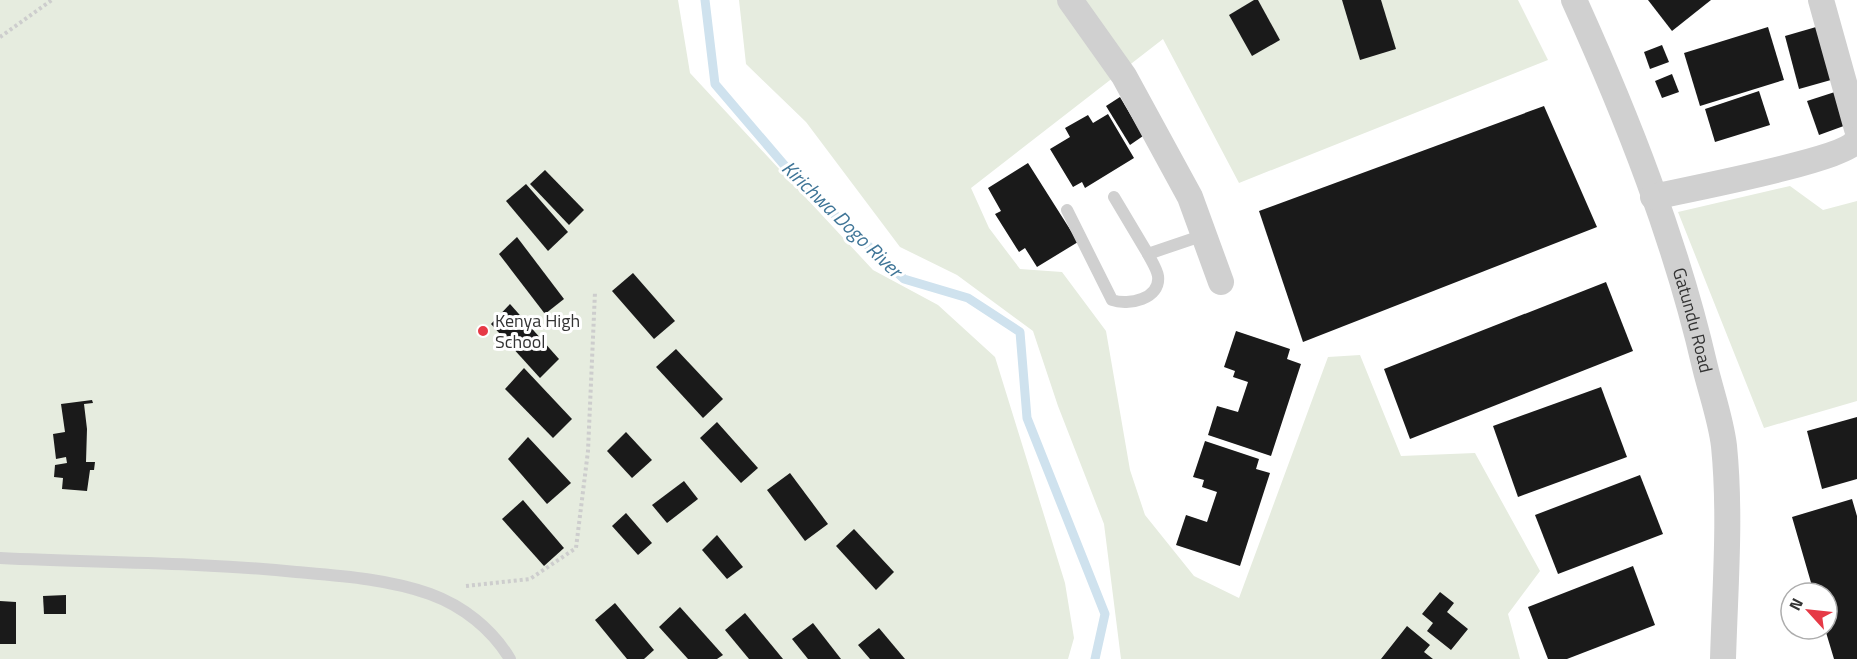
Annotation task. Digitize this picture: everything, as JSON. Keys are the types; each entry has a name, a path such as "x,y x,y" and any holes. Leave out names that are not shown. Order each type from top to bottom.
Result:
{"street":[{"path":"1070,0 1124,76 1190,197 1221,282"},
{"name":"Gatundu Road","path":"1574,0 1606,72 1653,197 1694,320 1724,445 1726,546 1723,659"},
{"path":"1821,0 1857,129"},
{"path":"1653,197 1813,160 1850,147 1857,140"}],"lane":[{"path":"1067,210 1112,300 1130,303 1150,294 1157,286 1158,275 1114,197"},
{"path":"1148,254 1204,235"},
{"path":"0,558 104,564 219,564 388,582 432,595 465,611 499,640 510,659"}],"path":[{"path":"0,37 50,0"},
{"path":"465,587 530,579 576,548 588,451 595,292"}],"shaded area":[{"name":"Kenya High School","path":"0,0 678,0 690,73 873,270 938,305 995,357 1065,583 1074,638 1068,659 0,659"},
{"path":"739,0 1518,0 1548,60 1239,183 1163,39 971,188 989,228 1020,269 1062,272 1106,331 1130,470 1145,515 1194,576 1239,598 1328,357 1360,355 1401,456 1475,453 1540,571 1508,614 1520,659 1121,659 1104,524 1058,406 1033,331 957,275 900,247 806,122 746,64"},
{"path":"1790,186 1823,210 1857,201 1857,401 1764,428 1678,212"}],"building":[{"path":"1254,0 1258,0 1280,40 1252,56 1229,15"},
{"path":"1342,0 1381,0 1396,49 1360,60"},
{"path":"1648,0 1711,0 1672,31"},
{"path":"1823,25 1838,78 1799,89 1785,36"},
{"path":"1768,27 1784,80 1700,106 1684,53"},
{"path":"1662,45 1669,62 1650,69 1644,52"},
{"path":"1672,74 1679,92 1662,98 1655,81"},
{"path":"1841,90 1852,123 1819,135 1807,101"},
{"path":"1759,91 1770,125 1715,142 1705,109"},
{"path":"1120,97 1143,136 1130,145 1106,106"},
{"path":"1544,106 1597,227 1303,342 1259,211"},
{"path":"1108,114 1134,158 1085,188 1082,182 1073,187 1050,149 1070,137 1065,128 1088,115 1093,123"},
{"path":"1028,163 1078,242 1037,267 1025,248 1019,252 995,214 1001,211 988,188"},
{"path":"545,170 584,210 569,225 530,184"},
{"path":"526,184 568,232 548,251 506,201"},
{"path":"517,237 564,299 545,314 499,254"},
{"path":"633,273 675,321 654,339 612,291"},
{"path":"1606,282 1633,351 1410,439 1384,369"},
{"path":"510,304 559,359 540,378 491,324"},
{"path":"1236,331 1290,349 1287,359 1301,364 1271,456 1208,435 1217,406 1238,412 1248,382 1233,377 1235,371 1224,367"},
{"path":"676,349 723,399 703,418 656,367"},
{"path":"524,368 572,419 553,438 505,389"},
{"path":"1601,387 1627,457 1518,497 1493,426"},
{"path":"92,400 93,403 84,404 87,429 86,462 95,462 94,470 90,470 87,491 62,489 63,478 54,477 55,465 67,463 66,457 56,459 53,434 65,432 61,404"},
{"path":"1857,417 1857,479 1822,489 1807,431"},
{"path":"717,422 758,468 741,483 700,438"},
{"path":"626,432 652,460 632,478 607,451"},
{"path":"528,437 571,483 547,504 508,459"},
{"path":"1205,441 1259,459 1256,469 1270,473 1240,566 1176,545 1186,515 1207,522 1217,492 1202,487 1204,480 1193,477"},
{"path":"790,473 828,524 805,541 767,490"},
{"path":"1640,475 1663,534 1558,574 1535,515"},
{"path":"684,481 698,499 667,523 652,505"},
{"path":"1852,499 1857,516 1857,659 1834,659 1829,641 1839,641 1839,581 1811,581 1792,517"},
{"path":"523,500 564,548 544,566 502,519"},
{"path":"626,513 652,543 638,555 612,526"},
{"path":"854,529 894,572 876,590 836,546"},
{"path":"717,535 743,567 727,579 702,550"},
{"path":"1633,566 1655,625 1567,659 1548,659 1528,607"},
{"path":"1440,592 1454,603 1447,612 1468,629 1451,650 1427,631 1433,623 1422,614"},
{"path":"66,595 66,614 44,614 43,596"},
{"path":"0,601 16,602 16,644 0,644"},
{"path":"615,603 654,650 644,659 627,659 595,620"},
{"path":"680,607 723,655 717,659 688,659 659,627"},
{"path":"745,613 783,659 749,659 725,630"},
{"path":"813,623 841,659 808,659 792,639"},
{"path":"1407,626 1430,645 1424,652 1433,659 1381,659"},
{"path":"879,628 905,659 870,659 858,645"}],"waterway":[{"name":"Kirichwa Dogo River","path":"705,0 715,84 797,180 904,279 968,298 1020,332 1027,418 1105,614 1095,659"}],"place":[{"name":"Kenya High School","path":"483,331"}]}
